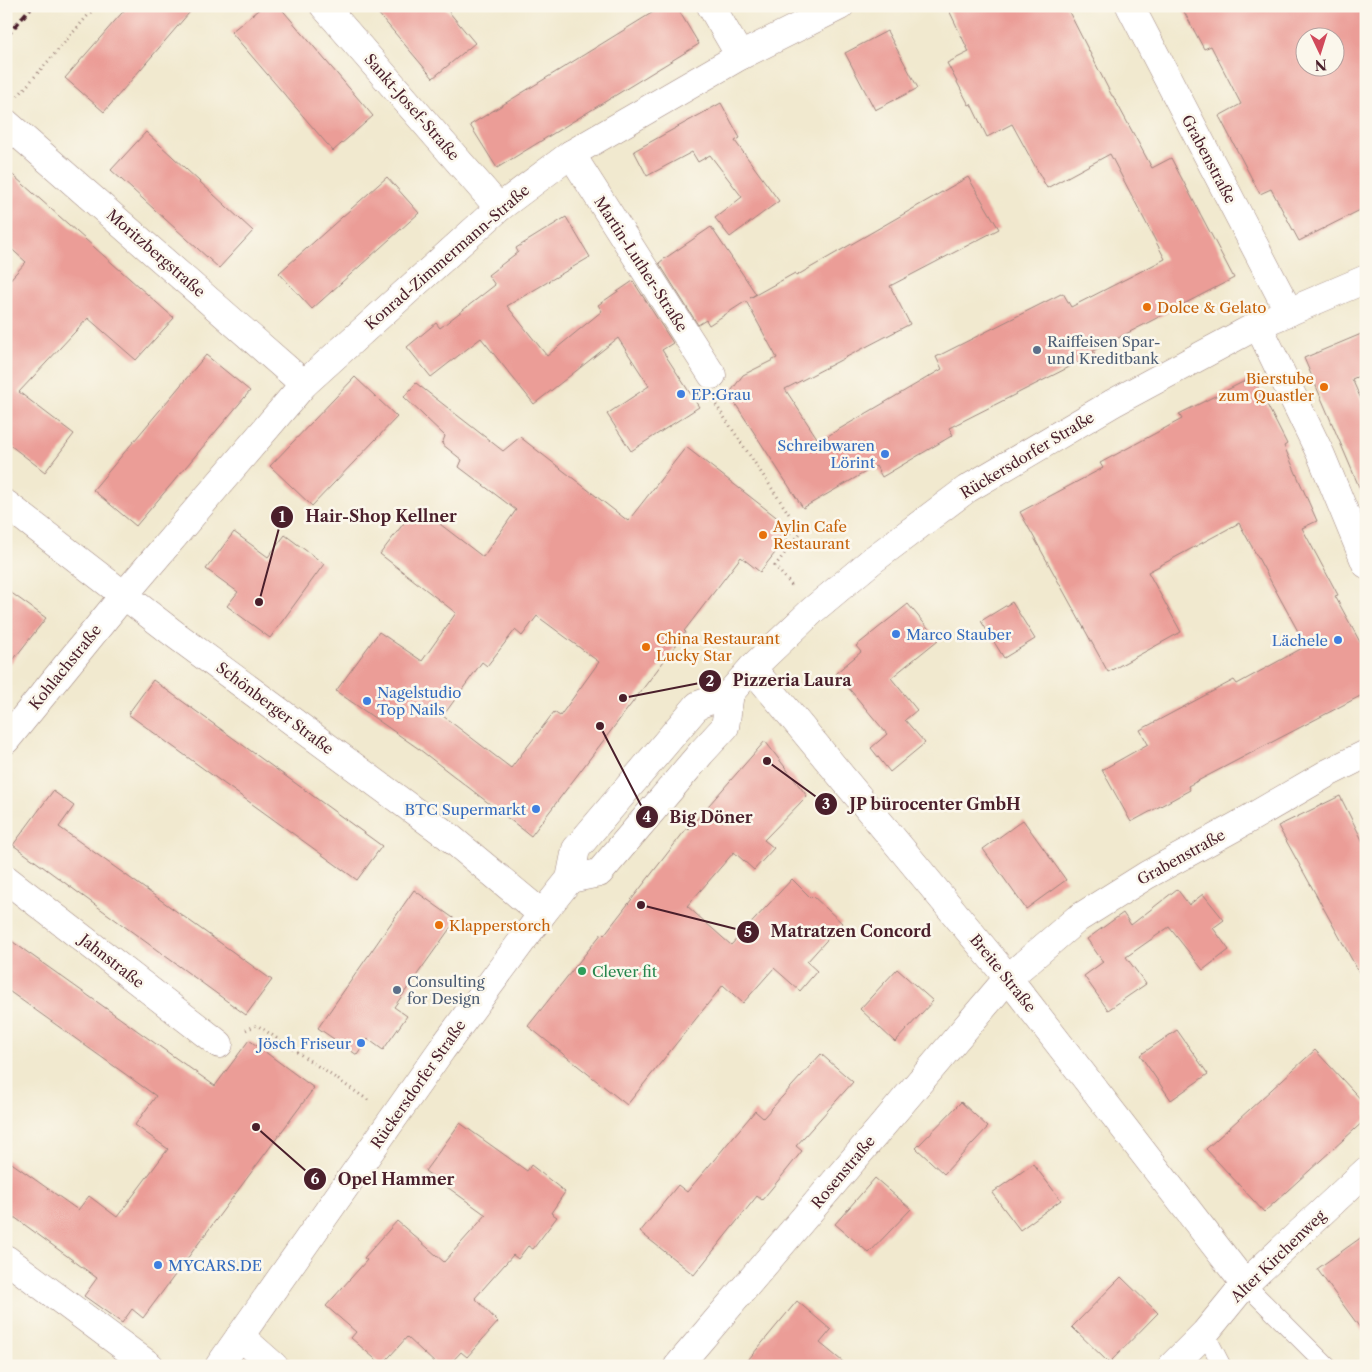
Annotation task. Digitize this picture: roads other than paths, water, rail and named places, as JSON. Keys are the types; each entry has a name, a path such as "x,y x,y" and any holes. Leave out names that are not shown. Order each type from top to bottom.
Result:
{"street":[{"name":"Sankt-Josef-Straße","path":"324,6 499,208"},
{"path":"711,6 740,56"},
{"name":"Konrad-Zimmermann-Straße","path":"124,595 304,384 499,208 570,154 740,56 840,6"},
{"name":"Grabenstraße","path":"1130,6 1289,312"},
{"name":"Moritzbergstraße","path":"10,111 304,384"},
{"name":"Martin-Luther-Straße","path":"570,154 712,375"},
{"name":"Rückersdorfer Straße","path":"219,1366 442,1049 570,879 576,849 698,704 730,693 752,668 813,610 874,559 967,490 1113,403 1258,325 1366,279"},
{"path":"1258,325 1321,455 1366,564"},
{"name":"Schönberger Straße","path":"6,504 124,595 448,836 542,914"},
{"name":"Kohlachstraße","path":"6,740 124,595"},
{"name":"Breite Straße","path":"752,668 1008,978 1246,1284"},
{"name":"Grabenstraße","path":"1008,978 1077,920 1147,875 1236,827 1328,773 1366,754"},
{"name":"Jahnstraße","path":"6,878 219,1044"},
{"name":"Rosenstraße","path":"678,1366 1008,978"},
{"name":"Alter Kirchenweg","path":"1172,1366 1205,1333 1246,1284 1363,1181"},
{"path":"6,1259 150,1366"},
{"path":"240,1336 274,1366"}],"lane":[{"path":"1246,1284 1327,1366"},
{"path":"1205,1333 1222,1366"}],"railway":[{"path":"6,37 32,6"}],"place":[{"name":"Dolce & Gelato","path":"1147,307"},
{"name":"Raiffeisen Spar- und Kreditbank","path":"1037,350"},
{"name":"Bierstube zum Quastler","path":"1324,387"},
{"name":"EP:Grau","path":"681,394"},
{"name":"Schreibwaren Lörint","path":"885,454"},
{"name":"Aylin Cafe Restaurant","path":"763,535"},
{"name":"Hair-Shop Kellner","path":"259,602"},
{"name":"Marco Stauber","path":"896,634"},
{"name":"Lächele","path":"1338,640"},
{"name":"China Restaurant Lucky Star","path":"646,647"},
{"name":"Pizzeria Laura","path":"623,698"},
{"name":"Nagelstudio Top Nails","path":"367,701"},
{"name":"Big Döner","path":"600,726"},
{"name":"JP bürocenter GmbH","path":"767,761"},
{"name":"BTC Supermarkt","path":"536,809"},
{"name":"Matratzen Concord","path":"641,905"},
{"name":"Klapperstorch","path":"439,925"},
{"name":"Clever fit","path":"582,971"},
{"name":"Consulting for Design","path":"397,990"},
{"name":"Jösch Friseur","path":"361,1043"},
{"name":"Opel Hammer","path":"256,1127"},
{"name":"MYCARS.DE","path":"158,1265"}]}
